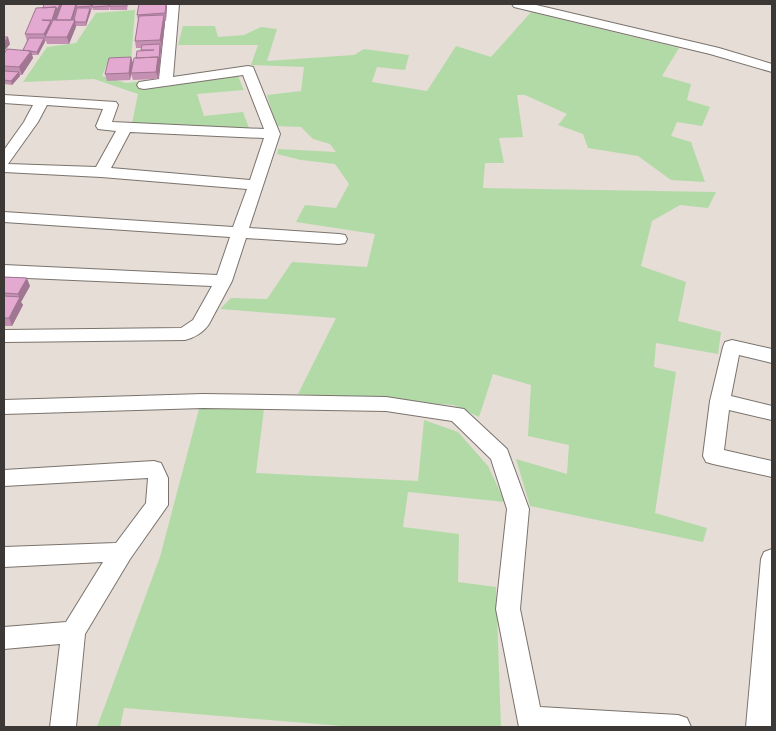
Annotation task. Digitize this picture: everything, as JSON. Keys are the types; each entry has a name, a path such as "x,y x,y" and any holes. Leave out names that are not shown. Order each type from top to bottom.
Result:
{"street":[{"path":"166,79 173,4"},
{"path":"518,4 714,51 772,68"},
{"path":"4,336 185,334 200,324 223,281 241,232 254,185 273,134 248,70 144,85"},
{"path":"4,99 111,105 103,126 273,134"},
{"path":"4,160 31,122 42,101"},
{"path":"101,172 124,127"},
{"path":"4,168 101,172 254,185"},
{"path":"4,218 339,238"},
{"path":"4,271 223,281"},
{"path":"772,356 732,347 720,401 713,456 772,469"},
{"path":"4,407 213,401 386,404 457,414 500,455 518,509 508,609 532,723 678,727"},
{"path":"720,401 772,413"},
{"path":"4,478 154,469 158,478 157,505 122,552 73,632 63,727"},
{"path":"4,557 122,552"},
{"path":"759,727 772,558"},
{"path":"4,638 73,632"}],"green space":[{"path":"135,10 131,61 108,62 102,76 126,83 236,72 244,90 197,94 204,116 243,112 249,128 132,123 138,94 94,79 23,82 47,47 76,43 96,13"},
{"path":"531,12 679,48 662,76 691,84 687,100 710,107 702,126 677,122 671,136 691,142 705,182 671,180 638,156 588,148 583,134 558,125 567,114 525,95 517,95 523,137 499,138 504,163 485,163 483,188 716,192 708,208 680,205 652,221 641,266 686,282 678,321 721,332 718,354 656,343 654,367 676,372 655,513 707,528 703,542 530,506 516,459 567,474 569,445 528,436 531,385 493,374 479,417 454,405 298,394 336,318 220,309 231,298 267,299 292,262 367,267 375,234 296,222 305,205 336,208 349,184 335,164 301,160 277,154 278,149 336,152 330,144 313,139 301,127 276,126 267,95 301,91 304,67 251,65 258,45 178,45 183,26 215,26 218,37 244,35 261,27 277,29 267,61 354,55 364,49 409,55 405,70 377,67 372,82 427,91 456,46 491,57"},
{"path":"199,409 264,409 256,473 418,481 424,420 458,432 488,466 505,502 408,492 403,527 459,534 458,582 496,587 501,727 354,727 124,708 120,727 97,727 160,557"}],"building":[{"path":"44,4 60,4 57,10 56,7 43,8"},
{"path":"62,4 76,4 71,20 56,20"},
{"path":"77,4 91,4 91,6 76,7"},
{"path":"93,4 108,4 108,6 92,7"},
{"path":"110,4 127,4 126,6 109,6"},
{"path":"139,4 166,4 165,13 137,15"},
{"path":"56,7 52,20 42,20 51,21 44,34 25,34 36,8"},
{"path":"77,8 90,8 86,22 75,22"},
{"path":"164,15 160,40 135,41 139,16"},
{"path":"53,20 75,20 67,37 45,37"},
{"path":"29,38 44,38 37,52 23,50"},
{"path":"160,44 159,59 158,57 136,58 137,51 154,50 141,50 142,45"},
{"path":"7,49 31,51 19,67 4,66 4,54"},
{"path":"131,57 129,73 105,74 109,58"},
{"path":"158,57 156,72 131,73 134,58"},
{"path":"4,71 19,72 11,81 4,80"},
{"path":"4,277 27,278 18,294 4,293"},
{"path":"4,296 20,297 9,318 4,318"}]}
